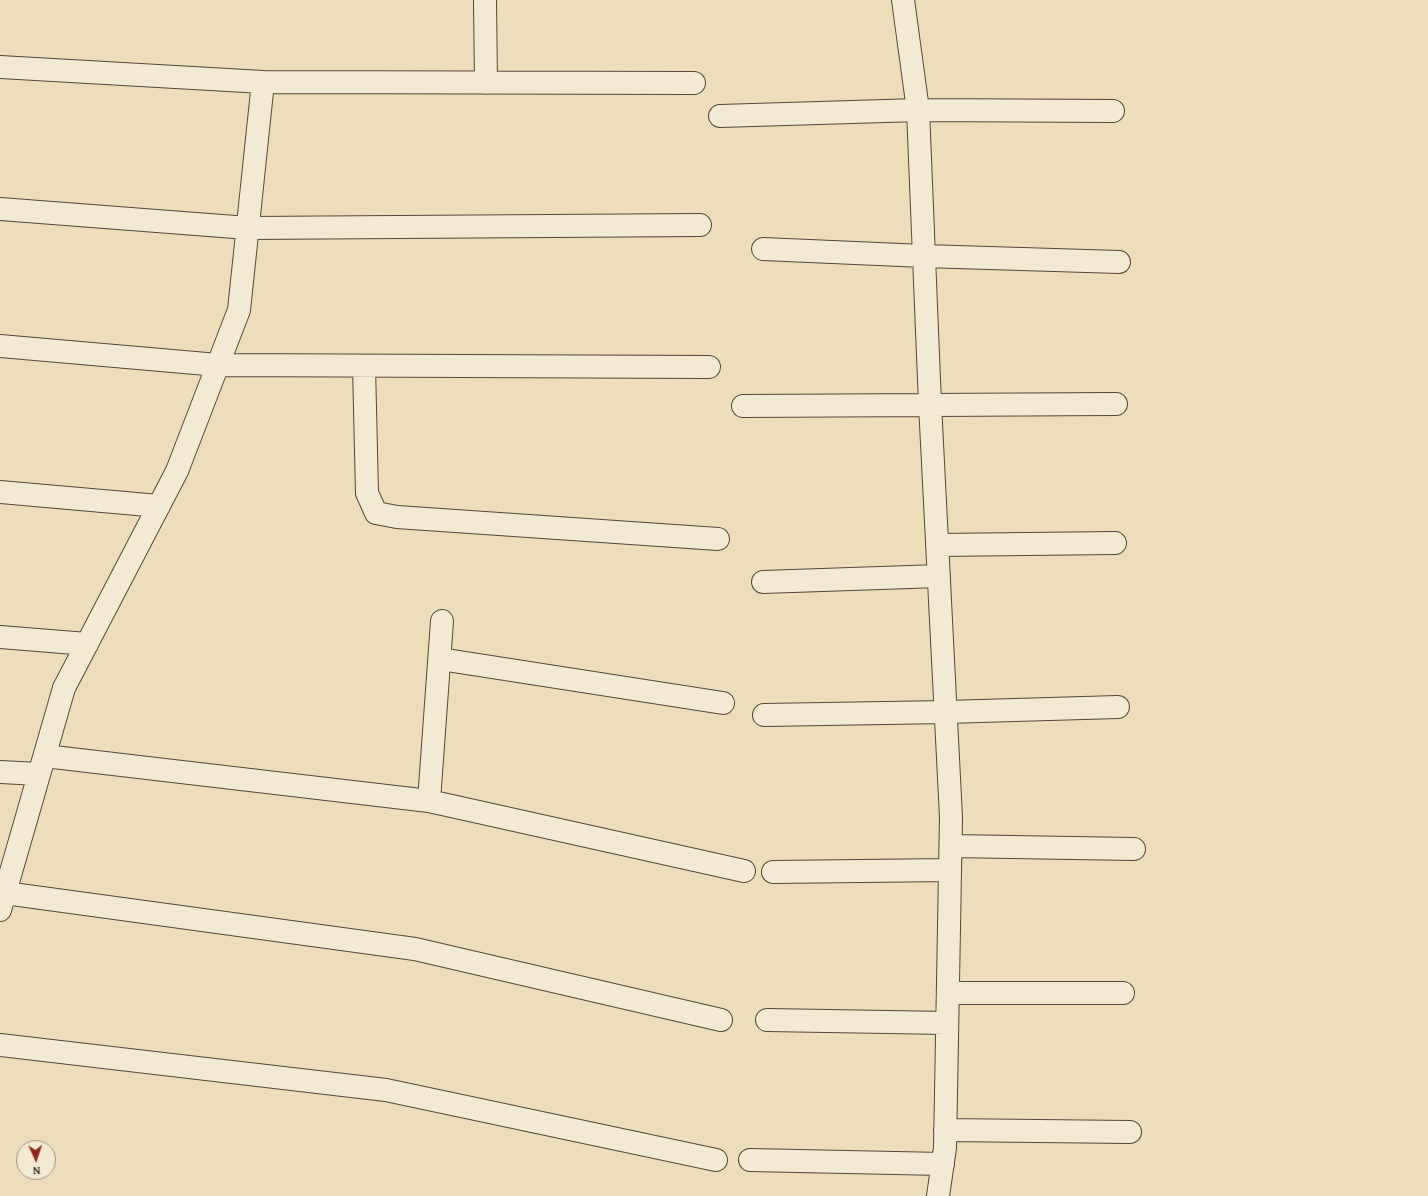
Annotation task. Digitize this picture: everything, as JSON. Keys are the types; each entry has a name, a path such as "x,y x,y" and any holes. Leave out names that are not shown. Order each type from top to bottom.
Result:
{"street":[{"path":"484,0 486,83"},
{"path":"903,0 918,110 930,404 951,817 945,1148 938,1196"},
{"path":"0,67 263,82 694,83"},
{"path":"263,82 239,310 177,471 64,688 2,901 415,949 721,1020"},
{"path":"720,116 918,110 1113,111"},
{"path":"0,209 248,228 700,224"},
{"path":"763,249 1119,262"},
{"path":"0,346 218,366 709,367"},
{"path":"364,366 367,494 376,513 396,517 718,538"},
{"path":"744,406 1116,404"},
{"path":"0,492 159,506"},
{"path":"937,545 1115,543"},
{"path":"763,582 939,576"},
{"path":"429,800 442,621"},
{"path":"0,637 87,644"},
{"path":"440,659 723,704"},
{"path":"764,715 1118,707"},
{"path":"0,772 42,765 429,800 744,871"},
{"path":"951,846 1134,850"},
{"path":"773,872 950,870"},
{"path":"948,993 1123,993"},
{"path":"768,1020 947,1023"},
{"path":"0,1045 386,1090 716,1160"},
{"path":"945,1130 1130,1132"},
{"path":"750,1160 942,1164"}]}
